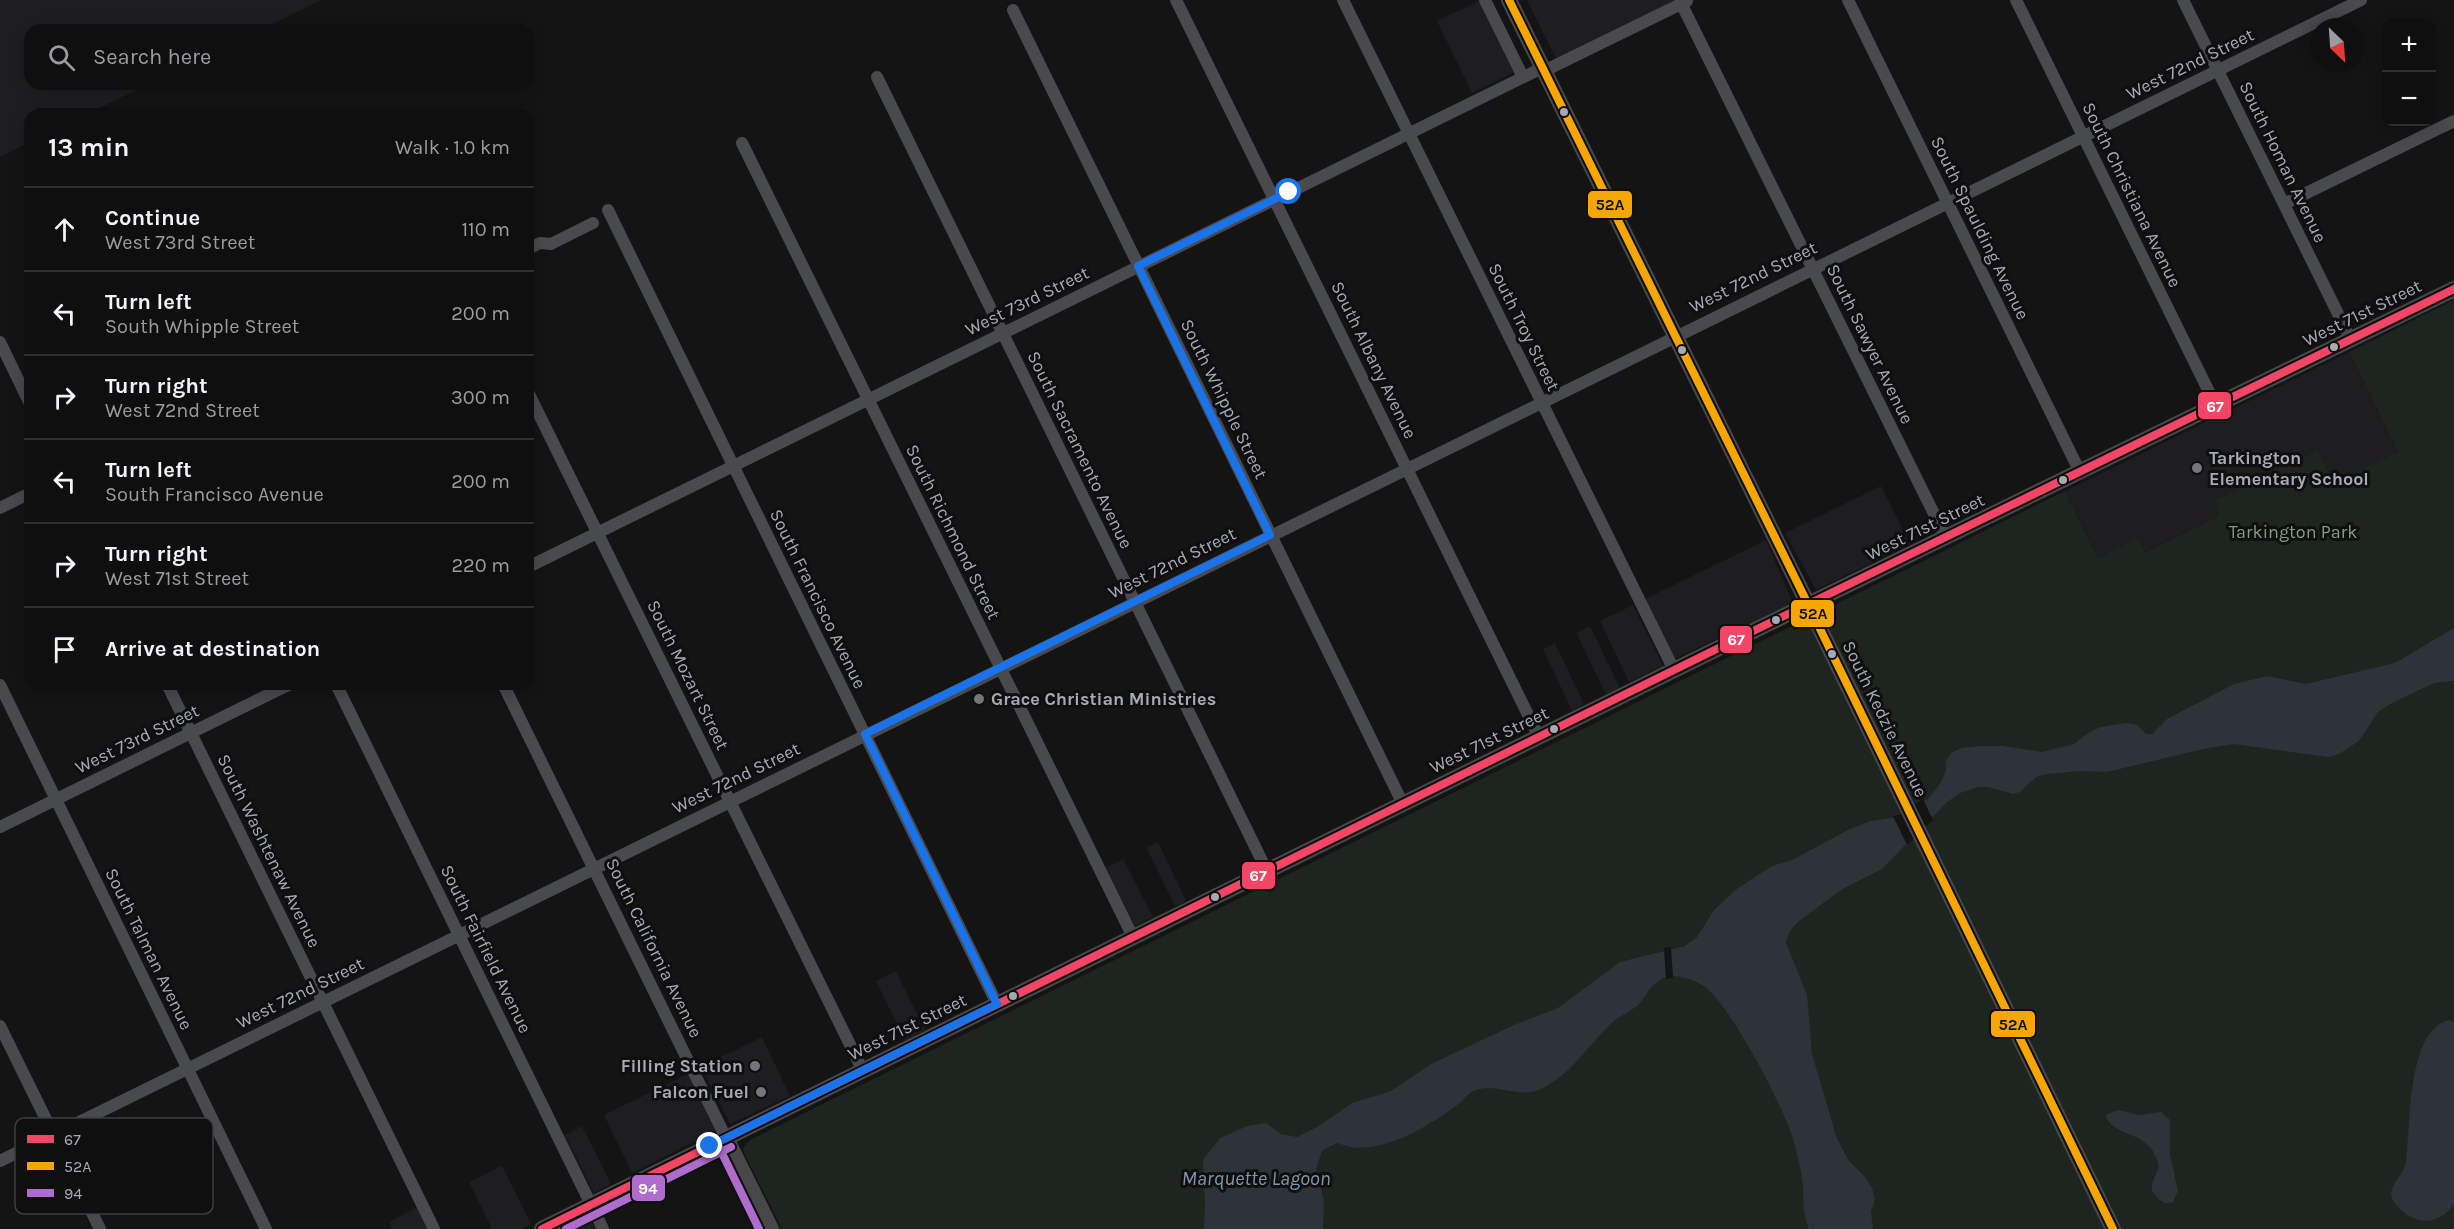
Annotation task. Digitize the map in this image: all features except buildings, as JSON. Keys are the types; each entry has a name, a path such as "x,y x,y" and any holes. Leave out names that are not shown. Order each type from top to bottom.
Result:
{"main road":[{"name":"South Kedzie Avenue","path":"1509,0 2113,1229"},
{"name":"West 71st Street","path":"542,1229 1674,670 2454,289"},
{"name":"South California Avenue","path":"726,1138 771,1229"}],"street":[{"name":"South Albany Avenue","path":"1176,0 1539,737"},
{"name":"South Troy Street","path":"1343,0 1674,670"},
{"path":"1485,0 1523,77"},
{"name":"South Spaulding Avenue","path":"1848,0 2080,472"},
{"name":"South Christiana Avenue","path":"2016,0 2216,406"},
{"name":"South Homan Avenue","path":"2183,0 2351,340"},
{"name":"West 72nd Street","path":"87,1118 1675,335 2361,0"},
{"name":"West 73rd Street","path":"534,564 1523,77 1685,2"},
{"name":"South Sawyer Avenue","path":"1685,2 1812,268 1946,538"},
{"name":"South Whipple Street","path":"1013,10 1403,804"},
{"name":"South Sacramento Avenue","path":"877,77 1267,871"},
{"path":"2284,204 2454,121"},
{"name":"South Richmond Street","path":"742,143 1133,937"},
{"name":"South Francisco Avenue","path":"608,210 997,1004"},
{"path":"534,246 540,243 550,244 593,223"},
{"path":"0,342 24,392"},
{"name":"South Mozart Street","path":"534,404 863,1071"},
{"path":"0,508 24,496"},
{"name":"South Talman Avenue","path":"0,685 212,1118"},
{"name":"South Washtenaw Avenue","path":"170,690 434,1229"},
{"name":"West 73rd Street","path":"0,827 278,690"},
{"name":"South Fairfield Avenue","path":"339,690 603,1229"},
{"name":"South California Avenue","path":"506,690 726,1138"},
{"path":"0,1026 45,1118"},
{"name":"South Talman Avenue","path":"213,1120 266,1229"},
{"name":"West 72nd Street","path":"0,1161 15,1154"},
{"path":"92,1214 100,1229"}],"shaded area":[{"path":"0,0 321,0 272,24 24,24 24,90 137,90 99,108 24,108 24,145 0,157"},
{"path":"1527,0 1679,0 1557,60"},
{"path":"1479,1 1514,72 1472,93 1437,21"},
{"name":"Tarkington Elementary School","path":"2349,352 2398,452 2334,484 2318,450 2217,500 2219,516 2144,552 2137,538 2098,558 2065,491"},
{"path":"1881,486 1910,544 1816,590 1785,533"},
{"path":"1766,540 1793,603 1674,659 1645,599"},
{"path":"1633,605 1663,666 1629,682 1600,621"},
{"path":"1590,626 1620,688 1606,694 1576,633"},
{"path":"1555,643 1584,704 1572,711 1543,649"},
{"path":"1158,842 1186,901 1175,906 1146,847"},
{"path":"1123,859 1153,917 1135,926 1105,868"},
{"path":"896,971 925,1030 905,1040 876,981"},
{"path":"762,1037 790,1096 730,1124 701,1067"},
{"path":"688,1074 716,1131 632,1173 604,1115"},
{"path":"582,1126 611,1184 594,1193 565,1135"},
{"path":"502,1166 531,1224 521,1229 492,1229 469,1182"},
{"path":"417,1207 428,1229 392,1229 389,1222"},
{"path":"589,1217 595,1229 564,1229"}],"green space":[{"name":"Tarkington Park","path":"2454,300 2454,1229 782,1229 744,1153 743,1148 750,1140 2065,491 2098,558 2137,538 2145,552 2219,516 2216,500 2318,450 2334,483 2398,452 2349,352"}],"water":[{"name":"Marquette Lagoon","path":"2454,628 2454,681 2434,683 2390,704 2378,712 2359,741 2339,754 2328,757 2234,744 2107,772 2080,771 2047,774 2036,777 2020,792 2013,794 1988,787 1978,787 1960,793 1946,803 1882,869 1841,890 1799,921 1789,932 1786,943 1807,995 1812,1054 1837,1139 1849,1161 1866,1178 1872,1188 1875,1199 1871,1212 1873,1229 1809,1229 1804,1212 1802,1179 1796,1148 1786,1121 1753,1055 1726,1011 1713,995 1697,982 1670,976 1657,982 1639,1004 1613,1022 1571,1067 1541,1089 1524,1093 1482,1088 1472,1092 1435,1120 1411,1134 1372,1147 1359,1148 1337,1143 1322,1151 1316,1169 1324,1200 1323,1229 1204,1229 1203,1160 1220,1138 1247,1126 1266,1123 1281,1134 1297,1137 1319,1126 1352,1103 1391,1091 1431,1064 1514,1025 1558,1008 1620,962 1685,946 1697,937 1714,910 1738,888 1772,866 1792,860 1850,829 1871,821 1900,817 1929,798 1940,784 1946,770 1946,760 1951,753 1961,748 2003,746 2042,752 2074,744 2100,727 2126,723 2137,725 2146,734 2152,734 2167,719 2234,684 2267,676 2306,684 2395,663"},
{"path":"2449,1020 2454,1022 2454,1204 2436,1219 2414,1219 2401,1210 2393,1200 2391,1193 2406,1163 2410,1105 2418,1060 2425,1042 2435,1028"},
{"path":"2119,1110 2138,1115 2161,1112 2170,1120 2170,1155 2178,1191 2173,1202 2164,1202 2152,1191 2152,1184 2159,1166 2155,1154 2141,1140 2118,1129 2106,1117 2107,1114"}],"pier":[{"path":"1923,799 1933,820 1907,845 1893,816 1899,815"},
{"path":"1671,947 1673,978 1666,979 1664,948"}],"transit line":[{"name":"52A","path":"1509,0 1802,592 2113,1229"},
{"name":"67","path":"542,1229 1745,635 2454,289"},
{"name":"94","path":"717,1143 759,1229"},
{"name":"94","path":"566,1229 731,1147"}],"place":[{"name":"Tarkington Elementary School","path":"2197,468"},
{"name":"Grace Christian Ministries","path":"979,699"},
{"name":"Filling Station","path":"755,1066"},
{"name":"Falcon Fuel","path":"761,1092"}],"route":[{"path":"710,1146 997,1004 865,734 1270,535 1138,266 1289,192"}]}
